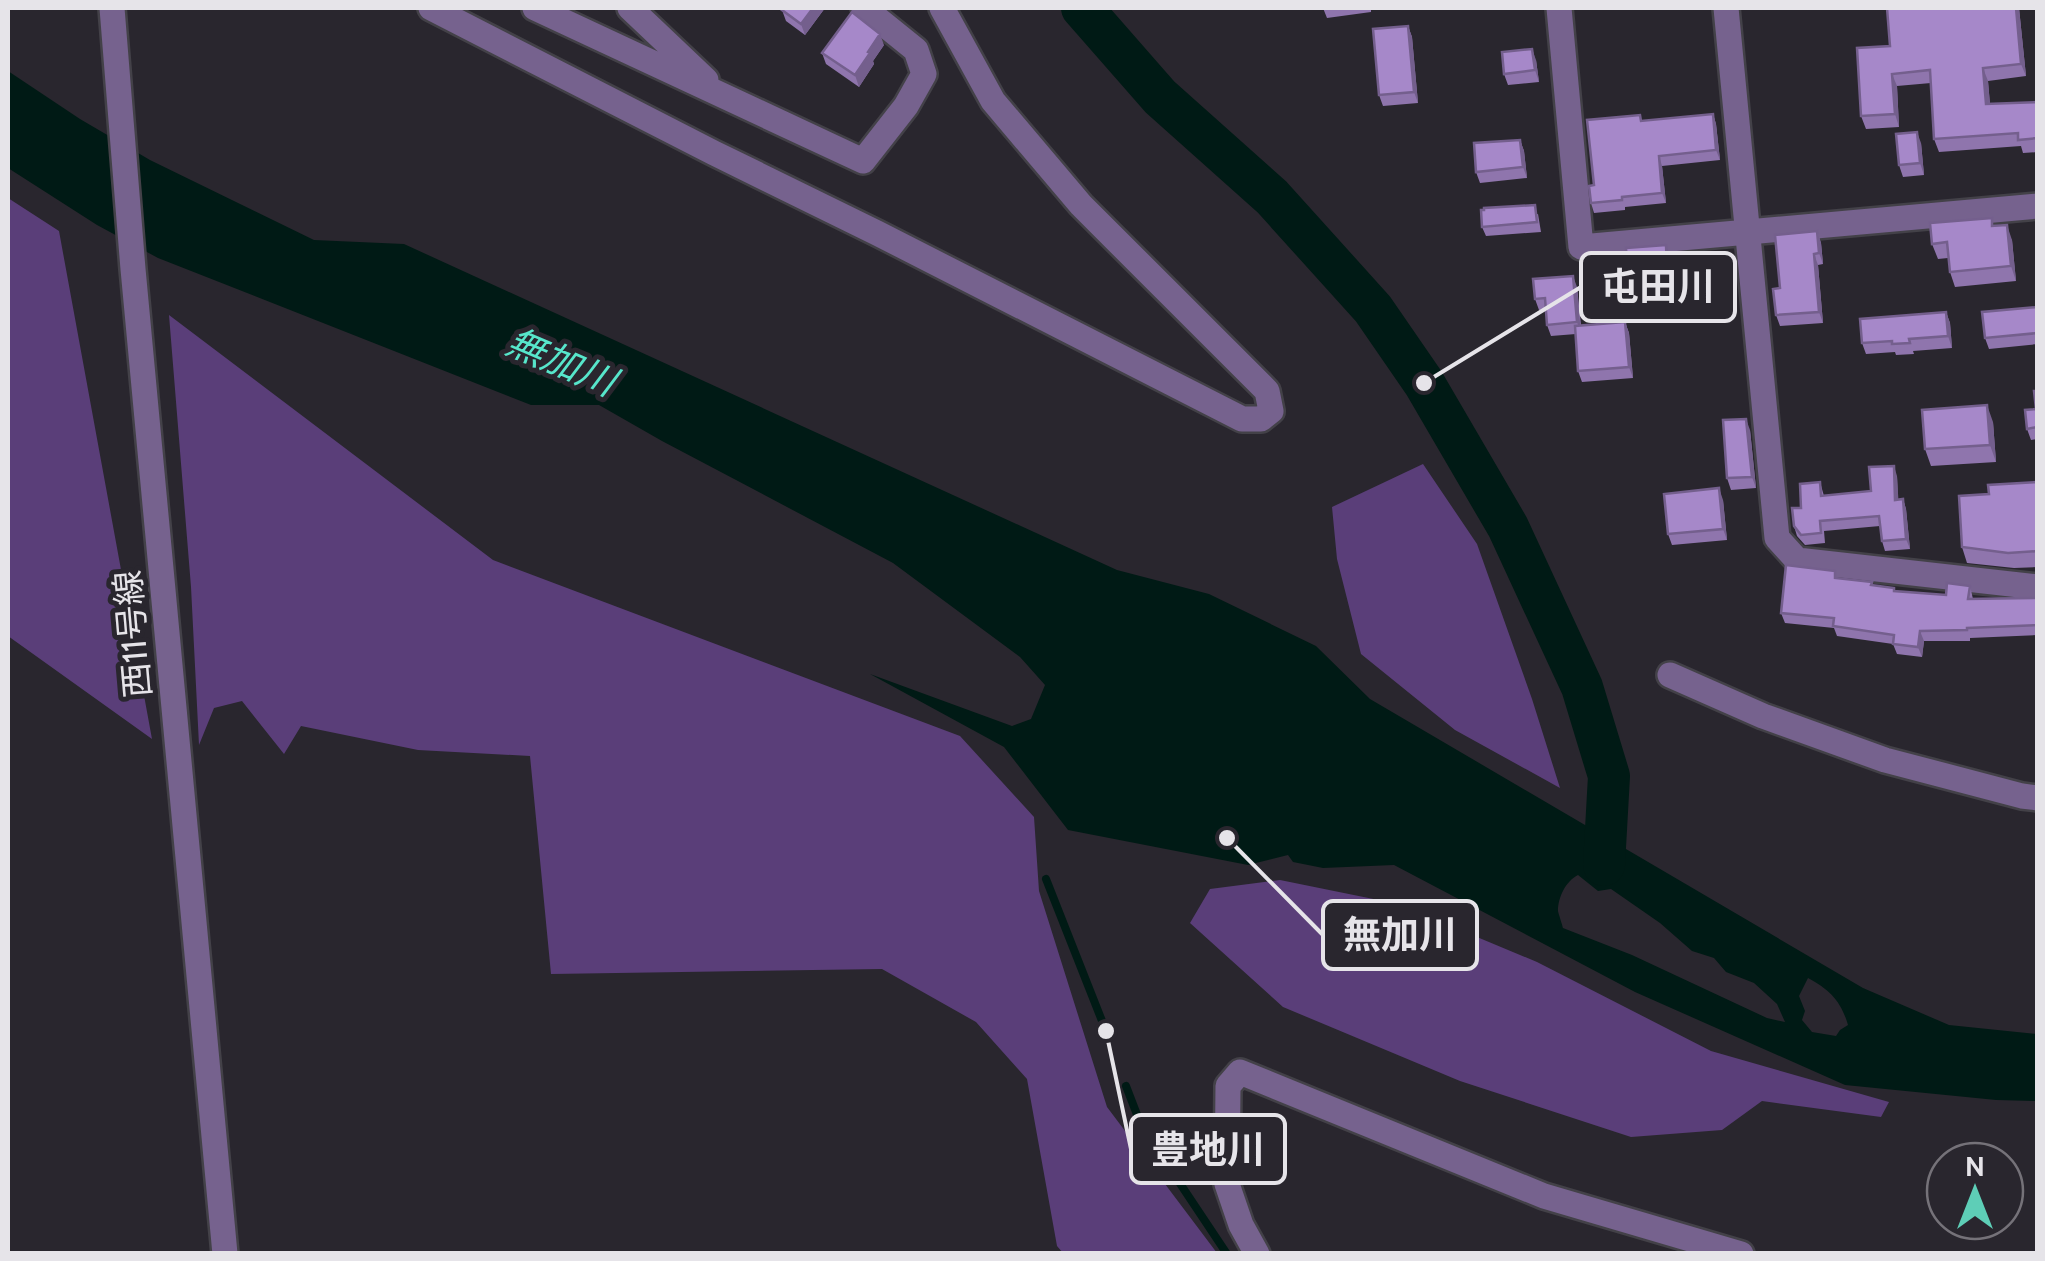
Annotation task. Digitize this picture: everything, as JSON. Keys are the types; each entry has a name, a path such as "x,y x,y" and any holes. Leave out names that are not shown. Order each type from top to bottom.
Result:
{"street":[{"name":"西11号線","path":"112,8 225,1254"},
{"path":"431,8 1242,418 1261,418 1271,411 1267,390 1081,205 993,101 942,8"},
{"path":"545,8 863,161 906,106 924,74 916,50 864,8"},
{"path":"630,8 721,94"},
{"path":"1559,8 1581,247 2038,206"},
{"path":"1726,8 1776,538 1797,560 2038,588"},
{"path":"1670,675 1763,716 1884,760 2038,798"},
{"path":"1257,1254 1241,1225 1227,1184 1228,1086 1240,1072 1544,1196 1740,1254"}],"shaded area":[{"path":"8,198 59,231 152,739 8,636"},
{"path":"169,315 493,560 960,736 1034,817 1039,891 1107,1107 1217,1253 1063,1253 1057,1246 1027,1079 976,1022 882,969 551,974 530,756 418,750 301,726 284,754 242,701 214,708 199,745 191,587"},
{"path":"1423,464 1477,544 1560,788 1455,730 1361,654 1337,559 1332,507"},
{"path":"1280,880 1398,904 1537,962 1711,1051 1889,1102 1881,1117 1762,1101 1722,1130 1631,1137 1460,1081 1283,1007 1190,923 1210,889"}],"water":[{"path":"8,71 150,160 314,240 404,244 1117,570 1209,594 1316,646 1370,699 1863,988 1949,1025 2037,1034 2037,1101 1845,1085 1635,992 1394,865 1323,868 1293,862 1288,855 1248,865 1068,830 1004,747 870,674 1012,726 1031,719 1045,685 1020,657 893,563 599,405 531,405 158,258 97,225 8,168","holes":["1578,875 1598,891 1611,889 1692,951 1714,958 1726,972 1754,983 1777,1004 1785,1022 1767,1018 1632,955 1563,928 1559,900 1566,885","1808,978 1828,992 1842,1009 1848,1025 1836,1036 1812,1032 1802,1020 1805,1011 1799,996"]}],"building":[{"path":"784,8 813,8 801,24"},
{"path":"1887,8 2016,8 2021,64 1983,68 1986,104 2038,102 2038,138 2018,140 2018,133 1934,139 1930,70 1892,74 1895,114 1861,116 1857,48 1890,46"},
{"path":"852,12 880,34 855,75 822,53"},
{"path":"1408,26 1414,92 1379,95 1373,29"},
{"path":"1532,49 1535,70 1504,74 1502,52"},
{"path":"1713,114 1716,150 1659,156 1662,193 1591,203 1589,186 1594,185 1587,120 1640,115 1641,121"},
{"path":"1917,132 1920,163 1899,165 1896,134"},
{"path":"1520,140 1523,167 1476,172 1474,143"},
{"path":"1535,205 1537,222 1482,227 1484,208"},
{"path":"1992,218 1992,226 2007,225 2011,266 1950,272 1947,242 1932,244 1930,223"},
{"path":"1817,231 1819,253 1814,254 1819,312 1776,315 1773,289 1780,288 1775,235"},
{"path":"1666,245 1668,293 1629,295 1626,248"},
{"path":"1573,276 1577,322 1547,325 1545,298 1535,299 1533,279"},
{"path":"2038,307 2038,333 1985,338 1982,312"},
{"path":"1946,312 1948,336 1909,339 1910,343 1862,343 1860,319"},
{"path":"1625,322 1629,367 1578,371 1575,326"},
{"path":"2034,391 2038,391 2038,431 2037,427 2027,429 2025,410 2036,409"},
{"path":"1987,405 1990,445 1925,449 1922,410"},
{"path":"1746,419 1752,477 1727,478 1723,420"},
{"path":"1894,466 1895,500 1903,499 1906,539 1882,541 1879,516 1820,521 1821,533 1801,535 1794,526 1792,508 1801,508 1800,484 1820,482 1821,496 1871,491 1869,467"},
{"path":"2038,482 2038,551 2008,553 1962,547 1959,496 1989,494 1988,485"},
{"path":"1719,488 1723,529 1668,534 1664,494"},
{"path":"1786,565 1835,571 1835,578 1872,582 1871,585 1894,591 1946,595 1947,583 1970,586 1968,599 2038,598 2038,625 1920,631 1918,647 1893,644 1894,635 1833,626 1834,618 1781,613"}],"waterway":[{"path":"1082,8 1160,97 1272,197 1373,309 1424,383 1508,527 1582,687 1609,776 1604,865"},
{"path":"1046,879 1106,1031"},
{"path":"1126,1086 1141,1125 1227,1254"}],"place":[{"name":"屯田川","path":"1424,383"},
{"name":"無加川","path":"1227,838"},
{"name":"豊地川","path":"1106,1031"}]}
